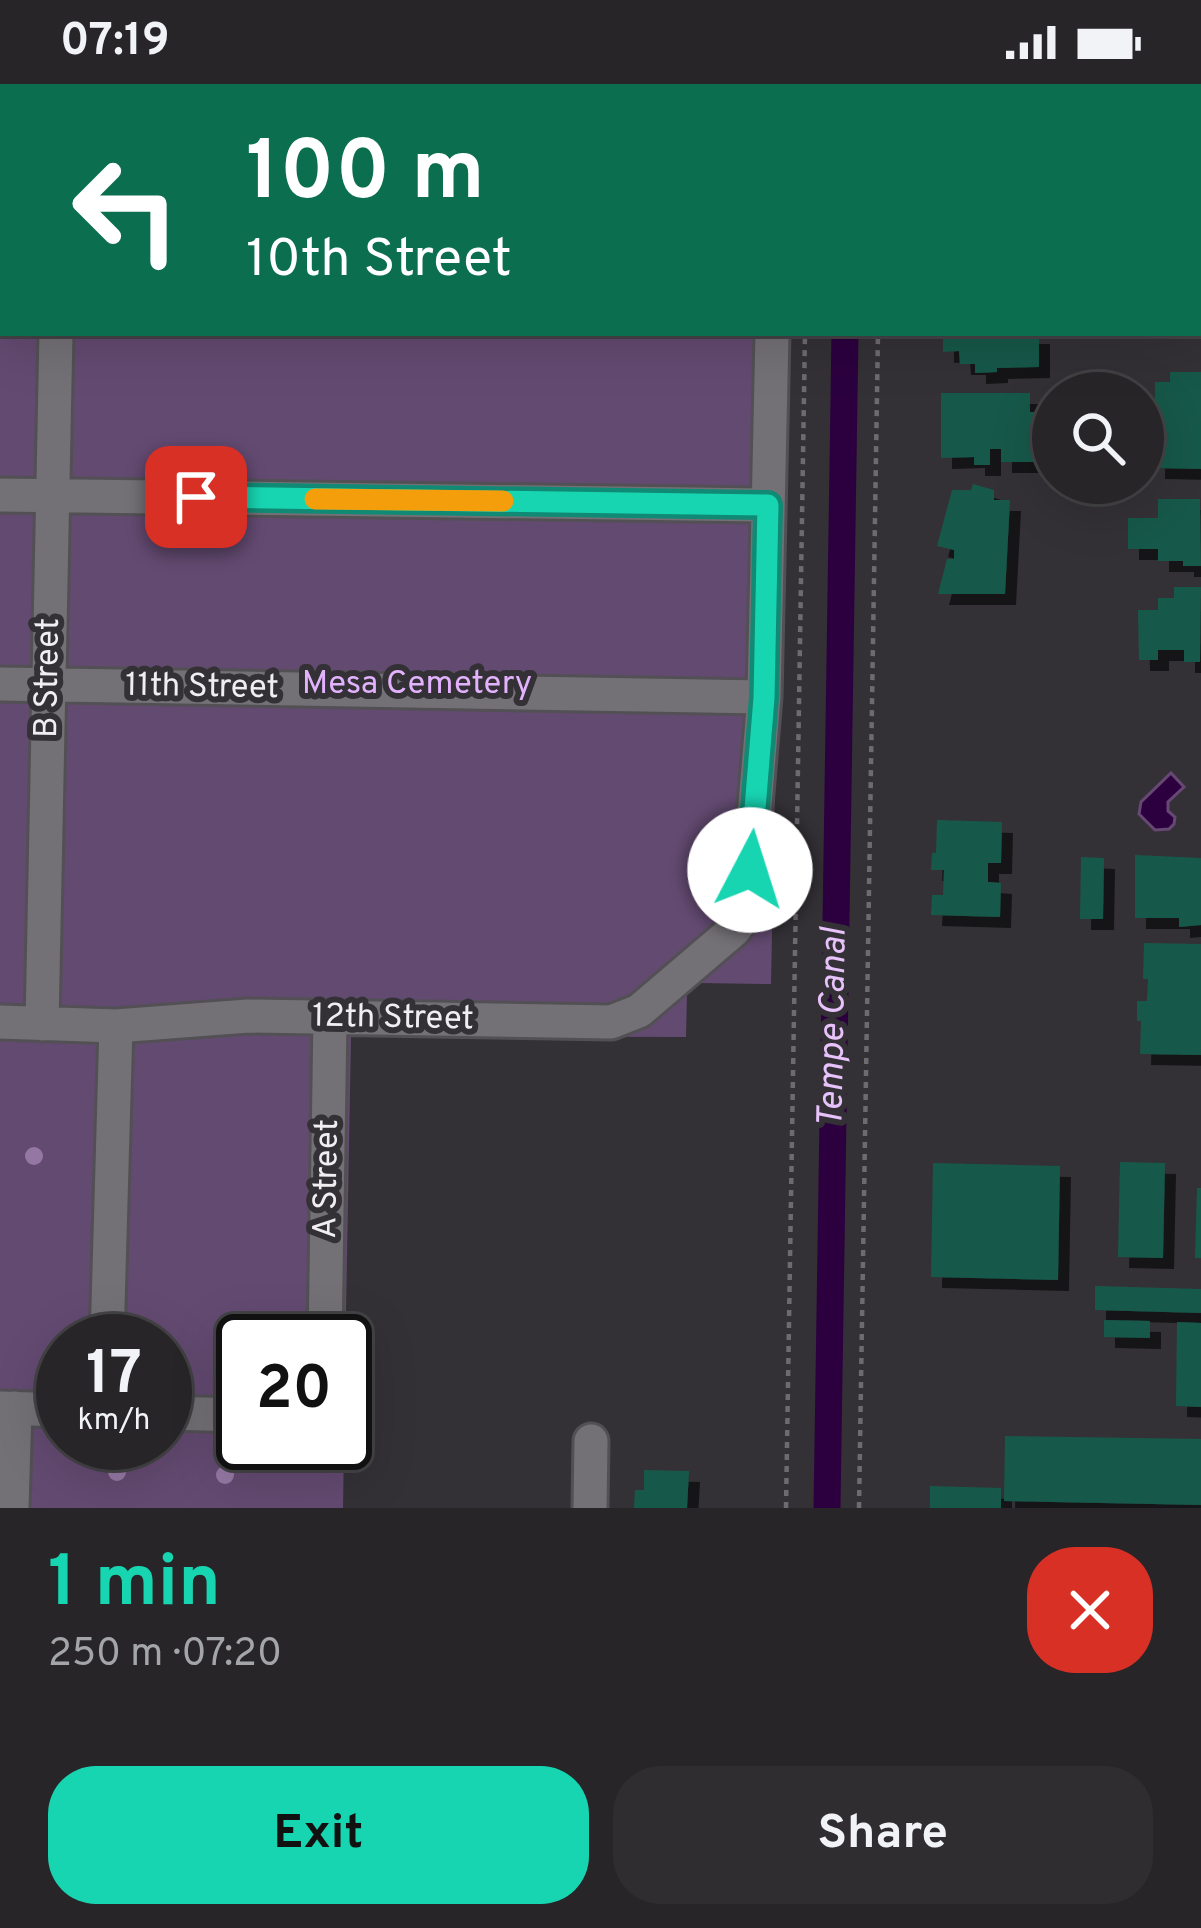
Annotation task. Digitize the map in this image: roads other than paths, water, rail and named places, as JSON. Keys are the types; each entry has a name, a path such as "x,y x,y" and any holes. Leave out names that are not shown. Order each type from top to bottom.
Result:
{"lane":[{"name":"B Street","path":"42,1024 56,336"},
{"path":"764,698 772,336"},
{"path":"0,495 768,505"},
{"name":"11th Street","path":"0,684 764,698"},
{"name":"12th Street","path":"0,1022 116,1025 248,1016 611,1022 639,1011 734,929 746,913 764,698"},
{"name":"A Street","path":"325,1314 330,1018"},
{"path":"108,1314 116,1025"},
{"path":"8,1408 12,1508"},
{"path":"590,1508 591,1441"}],"waterway":[{"name":"Tempe Canal","path":"827,1508 845,336"}],"park label":[{"name":"Mesa Cemetery","path":"417,685"}]}
